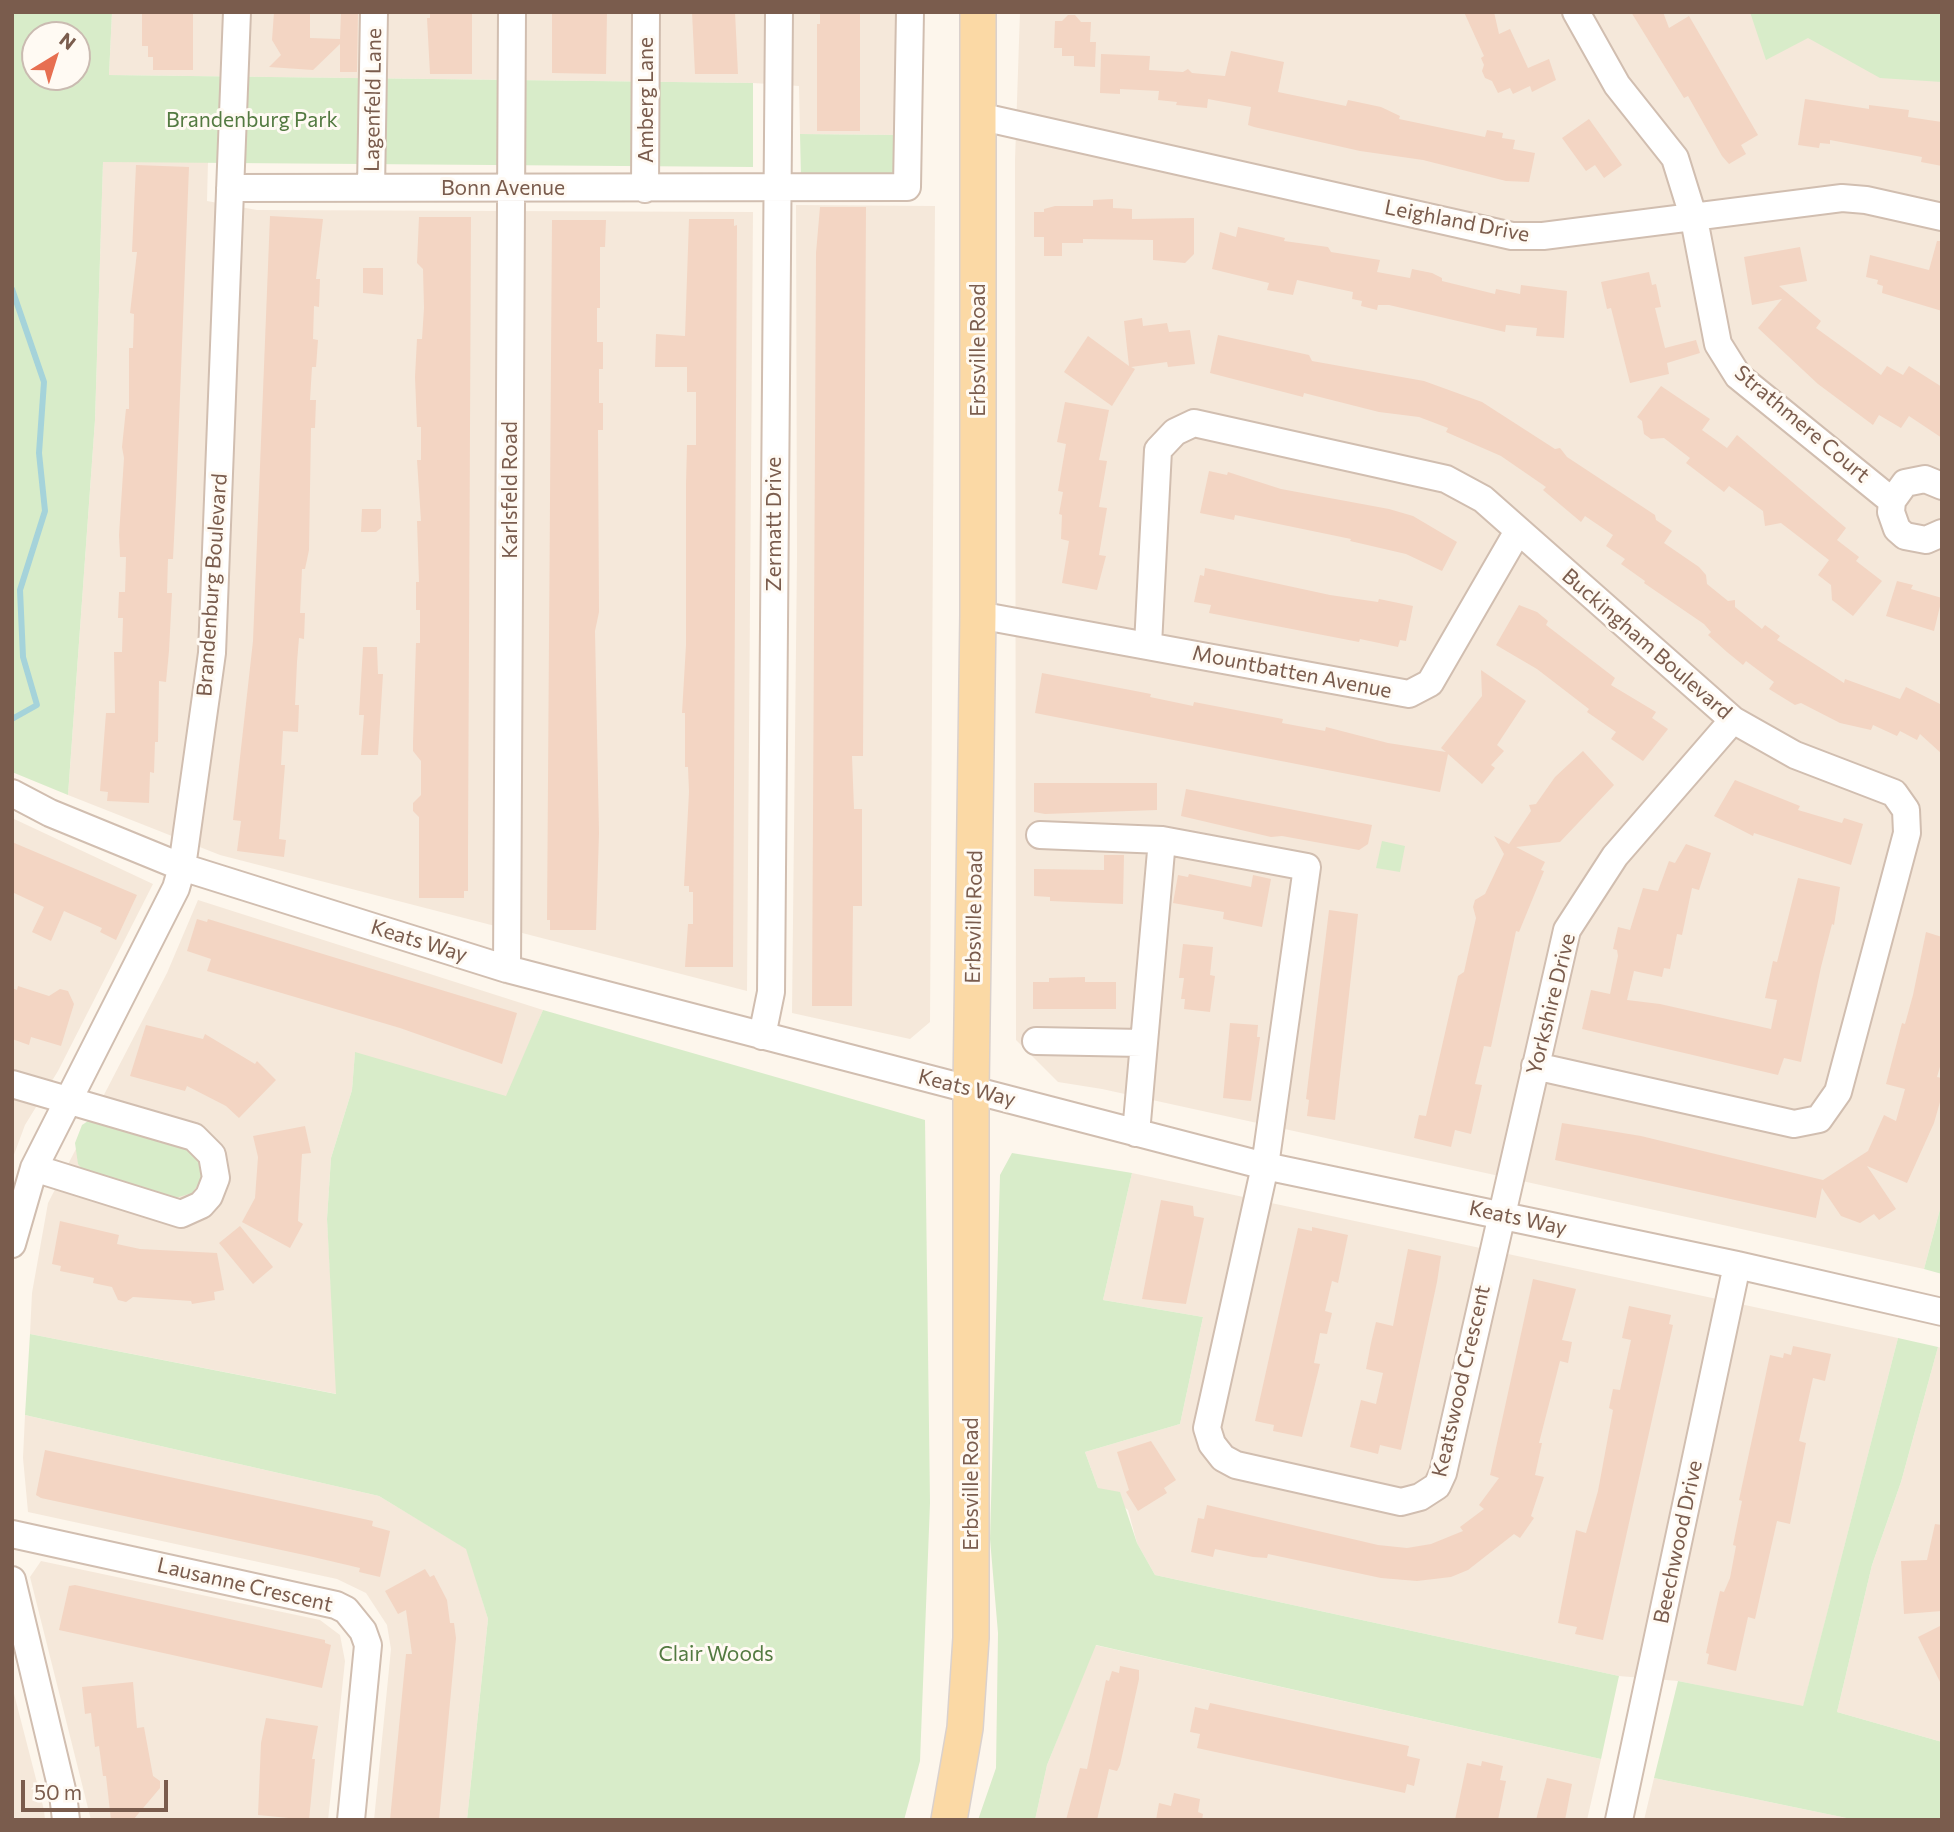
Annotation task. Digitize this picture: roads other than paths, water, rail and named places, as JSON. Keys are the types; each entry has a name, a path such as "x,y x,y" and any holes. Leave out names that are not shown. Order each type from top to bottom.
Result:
{"main road":[{"name":"Erbsville Road","path":"949,1820 965,1728 971,1638 971,1089 978,615 978,12"}],"street":[{"name":"Brandenburg Boulevard","path":"12,1244 34,1168 176,888 183,867 212,653 237,12"},
{"name":"Lagenfeld Lane","path":"371,188 374,12"},
{"name":"Karlsfeld Road","path":"507,968 512,12"},
{"name":"Amberg Lane","path":"645,188 646,12"},
{"name":"Zermatt Drive","path":"762,1036 771,992 779,12"},
{"name":"Bonn Avenue","path":"230,188 907,187 910,12"},
{"name":"Strathmere Court","path":"1576,12 1617,86 1675,158 1694,219 1718,345 1738,376 1892,501 1897,491 1914,479 1925,479 1942,486"},
{"name":"Leighland Drive","path":"978,116 1512,236 1543,236 1694,219 1842,198 1866,200 1942,217"},
{"name":"Buckingham Boulevard","path":"1148,645 1158,450 1175,432 1194,423 1446,478 1483,499 1733,720 1795,755 1894,793 1906,810 1907,833 1838,1092 1819,1119 1794,1124 1535,1066"},
{"path":"1892,501 1892,519 1905,536 1926,541 1942,533"},
{"name":"Mountbatten Avenue","path":"978,615 1409,694 1430,683 1518,531"},
{"name":"Yorkshire Drive","path":"1500,1214 1567,930 1615,856 1733,720"},
{"name":"Keats Way","path":"12,793 50,813 183,867 507,968 1265,1166 1737,1265 1942,1312"},
{"path":"1041,835 1162,840 1136,1133"},
{"name":"Keatswood Crescent","path":"1162,840 1307,867 1265,1166 1207,1428 1212,1444 1223,1458 1236,1465 1401,1502 1420,1497 1437,1486 1443,1473 1500,1214"},
{"path":"1036,1041 1142,1044"},
{"path":"12,1084 194,1137 206,1147 216,1167 216,1178 209,1196 192,1211 181,1214 34,1168"},
{"name":"Beechwood Drive","path":"1619,1820 1737,1265"},
{"name":"Lausanne Crescent","path":"12,1534 337,1605 346,1610 363,1631 368,1645 351,1820"},
{"path":"12,1580 63,1794 66,1820"}],"waterway":[{"path":"12,289 44,382 39,453 45,511 20,590 23,657 37,705 12,719"}],"park label":[{"name":"Brandenburg Park","path":"252,120"},
{"name":"Clair Woods","path":"716,1654"}]}
